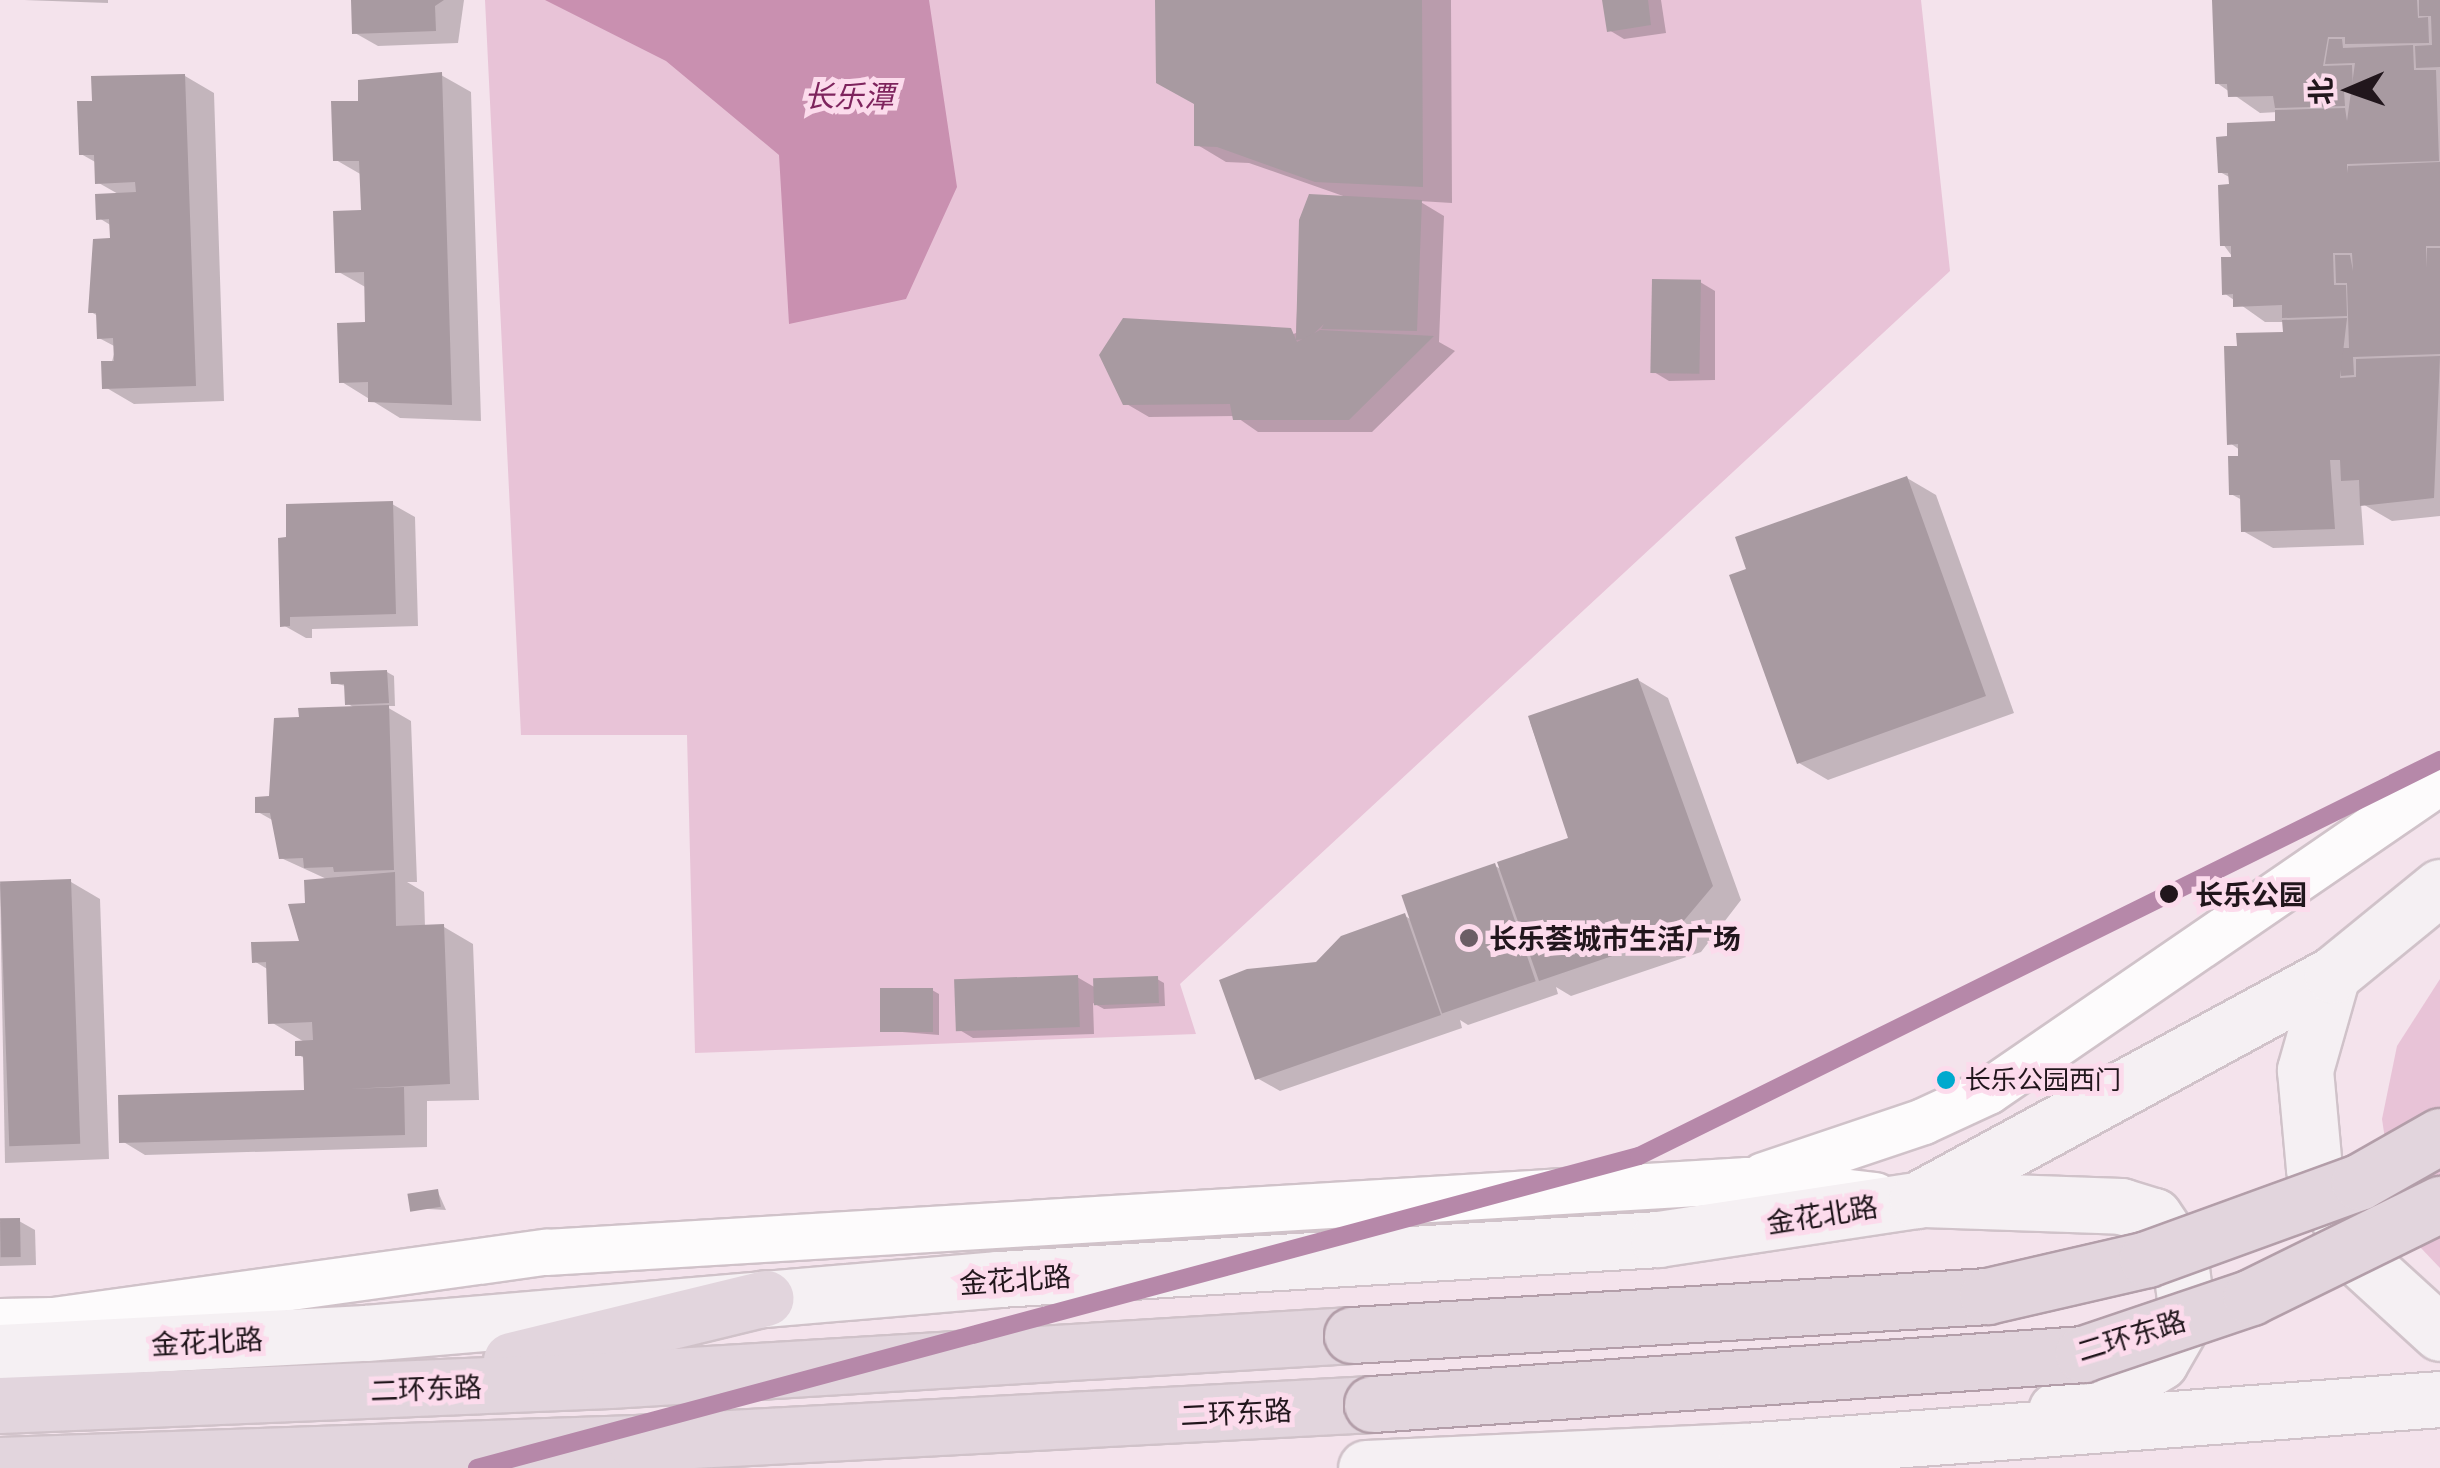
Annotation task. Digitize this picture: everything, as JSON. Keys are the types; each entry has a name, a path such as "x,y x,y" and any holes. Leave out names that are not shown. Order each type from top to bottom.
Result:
{"highway":[{"name":"二环东路","path":"0,1405 391,1390 1988,1296 2148,1259 2359,1182 2440,1136"},
{"name":"二环东路","path":"0,1465 636,1443 1372,1404 2083,1354 2251,1296 2440,1204"},
{"path":"391,1390 766,1298"},
{"path":"393,1449 587,1468"}],"main road":[{"name":"金花北路","path":"0,1352 366,1333 766,1298 1658,1239 1917,1200 2332,975 2440,887"},
{"path":"2332,975 2305,1070 2314,1169 2358,1258 2440,1333"},
{"path":"1917,1200 2121,1206 2154,1216 2179,1253 2187,1314 2160,1362 2106,1394 1991,1431"},
{"path":"1366,1468 1746,1451 2440,1399"}],"street":[{"path":"1747,1180 1923,1121 1988,1091 2440,781"},
{"path":"0,1322 53,1320 546,1252 1747,1180 1917,1200"}],"shaded area":[{"path":"485,0 1921,0 1950,271 1180,984 1196,1034 695,1053 687,735 521,735"},
{"path":"2440,979 2440,1268 2420,1247 2392,1186 2382,1119 2397,1046"}],"water":[{"name":"长乐潭","path":"545,0 929,0 957,187 906,299 789,324 779,155 666,61"}],"building":[{"path":"351,0 444,0 435,6 436,31 352,34"},
{"path":"1155,0 1422,0 1423,187 1315,182 1217,147 1194,146 1194,104 1156,83"},
{"path":"1602,0 1648,0 1651,25 1607,32"},
{"path":"2212,0 2417,0 2418,18 2428,17 2429,43 2345,44 2345,37 2328,37 2323,66 2352,65 2353,91 2344,91 2345,106 2275,108 2273,96 2228,97 2227,84 2215,84"},
{"path":"2419,0 2440,0 2440,67 2416,68 2415,46 2432,45 2431,16 2419,16"},
{"path":"2329,39 2342,39 2343,48 2413,45 2414,70 2436,70 2439,161 2347,164 2347,173 2348,166 2440,162 2440,246 2426,246 2426,268 2427,248 2440,248 2440,354 2353,357 2354,375 2341,376 2340,348 2349,348 2347,283 2336,283 2335,255 2350,255 2353,271 2352,253 2333,253 2334,285 2346,285 2347,316 2282,318 2282,305 2233,307 2233,294 2222,295 2221,257 2231,257 2231,246 2220,246 2218,185 2229,184 2228,173 2218,173 2216,137 2227,136 2227,123 2275,121 2275,110 2345,108 2347,121 2355,63 2325,64"},
{"path":"442,72 452,405 368,402 368,382 339,383 337,323 365,322 364,272 335,273 333,211 361,210 359,161 333,161 331,101 358,101 358,80"},
{"path":"185,74 196,386 102,389 101,361 114,361 113,338 97,339 96,313 88,313 93,239 110,238 109,219 96,220 95,194 136,192 135,182 95,184 94,155 79,155 77,101 92,101 91,76"},
{"path":"1309,194 1422,200 1417,331 1321,329 1324,324 1308,339 1296,340 1299,220"},
{"path":"1652,279 1701,280 1699,374 1650,373"},
{"path":"1123,318 1291,328 1297,342 1320,330 1434,336 1349,420 1233,420 1230,404 1123,405 1099,355"},
{"path":"2347,318 2340,378 2356,377 2356,359 2440,356 2434,498 2360,506 2359,480 2341,481 2340,460 2330,460 2335,529 2241,532 2240,495 2229,495 2228,456 2238,456 2238,444 2227,445 2224,346 2237,346 2236,333 2283,332 2282,320"},
{"path":"1907,476 1986,696 1797,764 1729,575 1746,569 1735,537"},
{"path":"393,501 396,614 290,617 290,626 280,627 278,538 286,537 286,504"},
{"path":"387,670 389,703 345,705 344,684 331,684 330,672"},
{"path":"1638,678 1713,886 1671,936 1539,981 1497,862 1568,838 1528,716"},
{"path":"389,705 394,870 334,872 333,867 304,868 303,858 279,859 270,813 255,813 255,797 269,796 274,718 299,717 298,708"},
{"name":"长乐荟城市生活广场","path":"1495,863 1536,981 1442,1013 1401,895"},
{"path":"395,872 396,926 444,924 450,1084 349,1089 404,1087 405,1135 119,1143 118,1095 304,1090 303,1056 295,1056 295,1041 313,1040 312,1022 268,1024 266,962 252,963 251,942 299,941 288,904 305,903 304,880"},
{"path":"71,879 80,1144 9,1146 0,881"},
{"path":"1405,913 1441,1015 1255,1080 1219,980 1247,969 1316,962 1341,936"},
{"path":"1078,975 1080,1027 956,1031 954,979"},
{"path":"1158,976 1159,1003 1094,1005 1093,978"},
{"path":"880,988 933,988 933,1032 880,1032"},
{"path":"438,1189 441,1207 410,1212 407,1194"},
{"path":"0,1218 20,1218 21,1257 1,1257"}],"transit line":[{"path":"477,1468 1639,1156 2440,760"}],"place":[{"name":"长乐公园","path":"2169,894"},
{"name":"长乐荟城市生活广场","path":"1469,938"},
{"name":"长乐公园西门","path":"1946,1080"}]}
